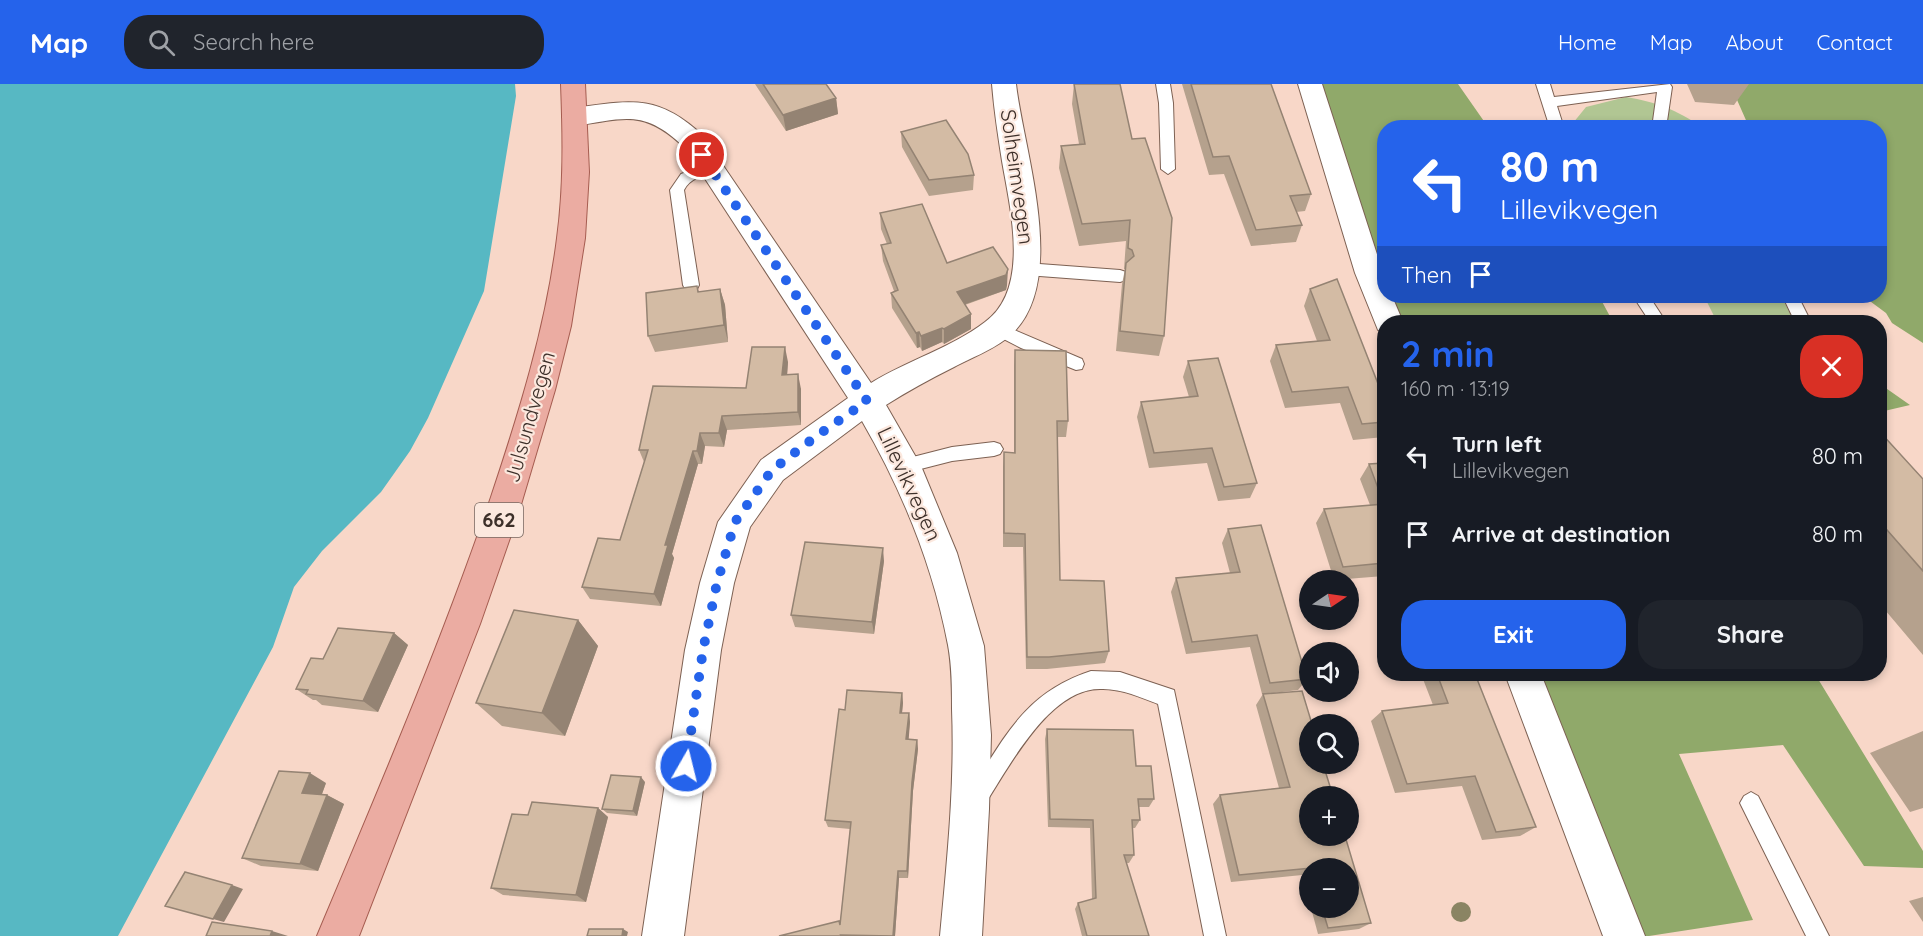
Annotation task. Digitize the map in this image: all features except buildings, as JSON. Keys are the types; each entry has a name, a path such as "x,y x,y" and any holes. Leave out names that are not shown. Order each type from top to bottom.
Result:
{"main road":[{"name":"Julsundvegen","path":"338,936 464,622 534,414 556,327 569,259 575,187 573,84"}],"street":[{"name":"Solheimvegen","path":"663,936 703,650 717,583 735,522 772,470 818,435 905,377 981,340 998,329 1016,306 1024,287 1029,257 1026,221 1004,84"},
{"path":"1310,84 1377,294"},
{"name":"Lillevikvegen","path":"575,117 633,109 660,114 678,125 694,142 867,401 905,466 940,552 966,646 972,735 970,809 961,936"},
{"path":"1526,681 1624,936"}],"lane":[{"path":"1163,84 1166,103 1168,169"},
{"path":"1543,84 1555,120"},
{"path":"1549,102 1665,87 1660,120"},
{"path":"692,285 677,190 679,184 688,176 711,168"},
{"path":"1026,269 1120,276"},
{"path":"998,329 1027,344 1076,364"},
{"path":"905,466 952,454 994,449"},
{"path":"970,809 1035,713 1058,693 1092,680 1119,682 1167,697 1215,936"},
{"path":"1751,803 1818,936"}],"green space":[{"path":"1306,84 1458,84 1483,120 1377,120 1377,294"},
{"path":"1730,84 1923,84 1923,343 1892,323 1886,313 1872,303 1887,303 1887,120 1746,120"},
{"path":"1626,97 1647,101 1691,120 1575,120 1586,107"},
{"path":"1381,303 1603,303 1609,315 1385,315"},
{"path":"1708,303 1785,303 1791,315 1714,315"},
{"path":"1887,389 1910,405 1887,410"},
{"path":"1526,681 1819,681 1923,851 1923,868 1864,866 1783,745 1679,754 1753,920 1649,936 1624,936"}],"water":[{"path":"0,84 515,84 516,96 484,291 428,418 410,451 381,492 322,551 294,587 273,647 118,936 0,936"}],"route":[{"path":"686,766 703,650 717,583 735,522 772,470 867,401 702,155"}]}
